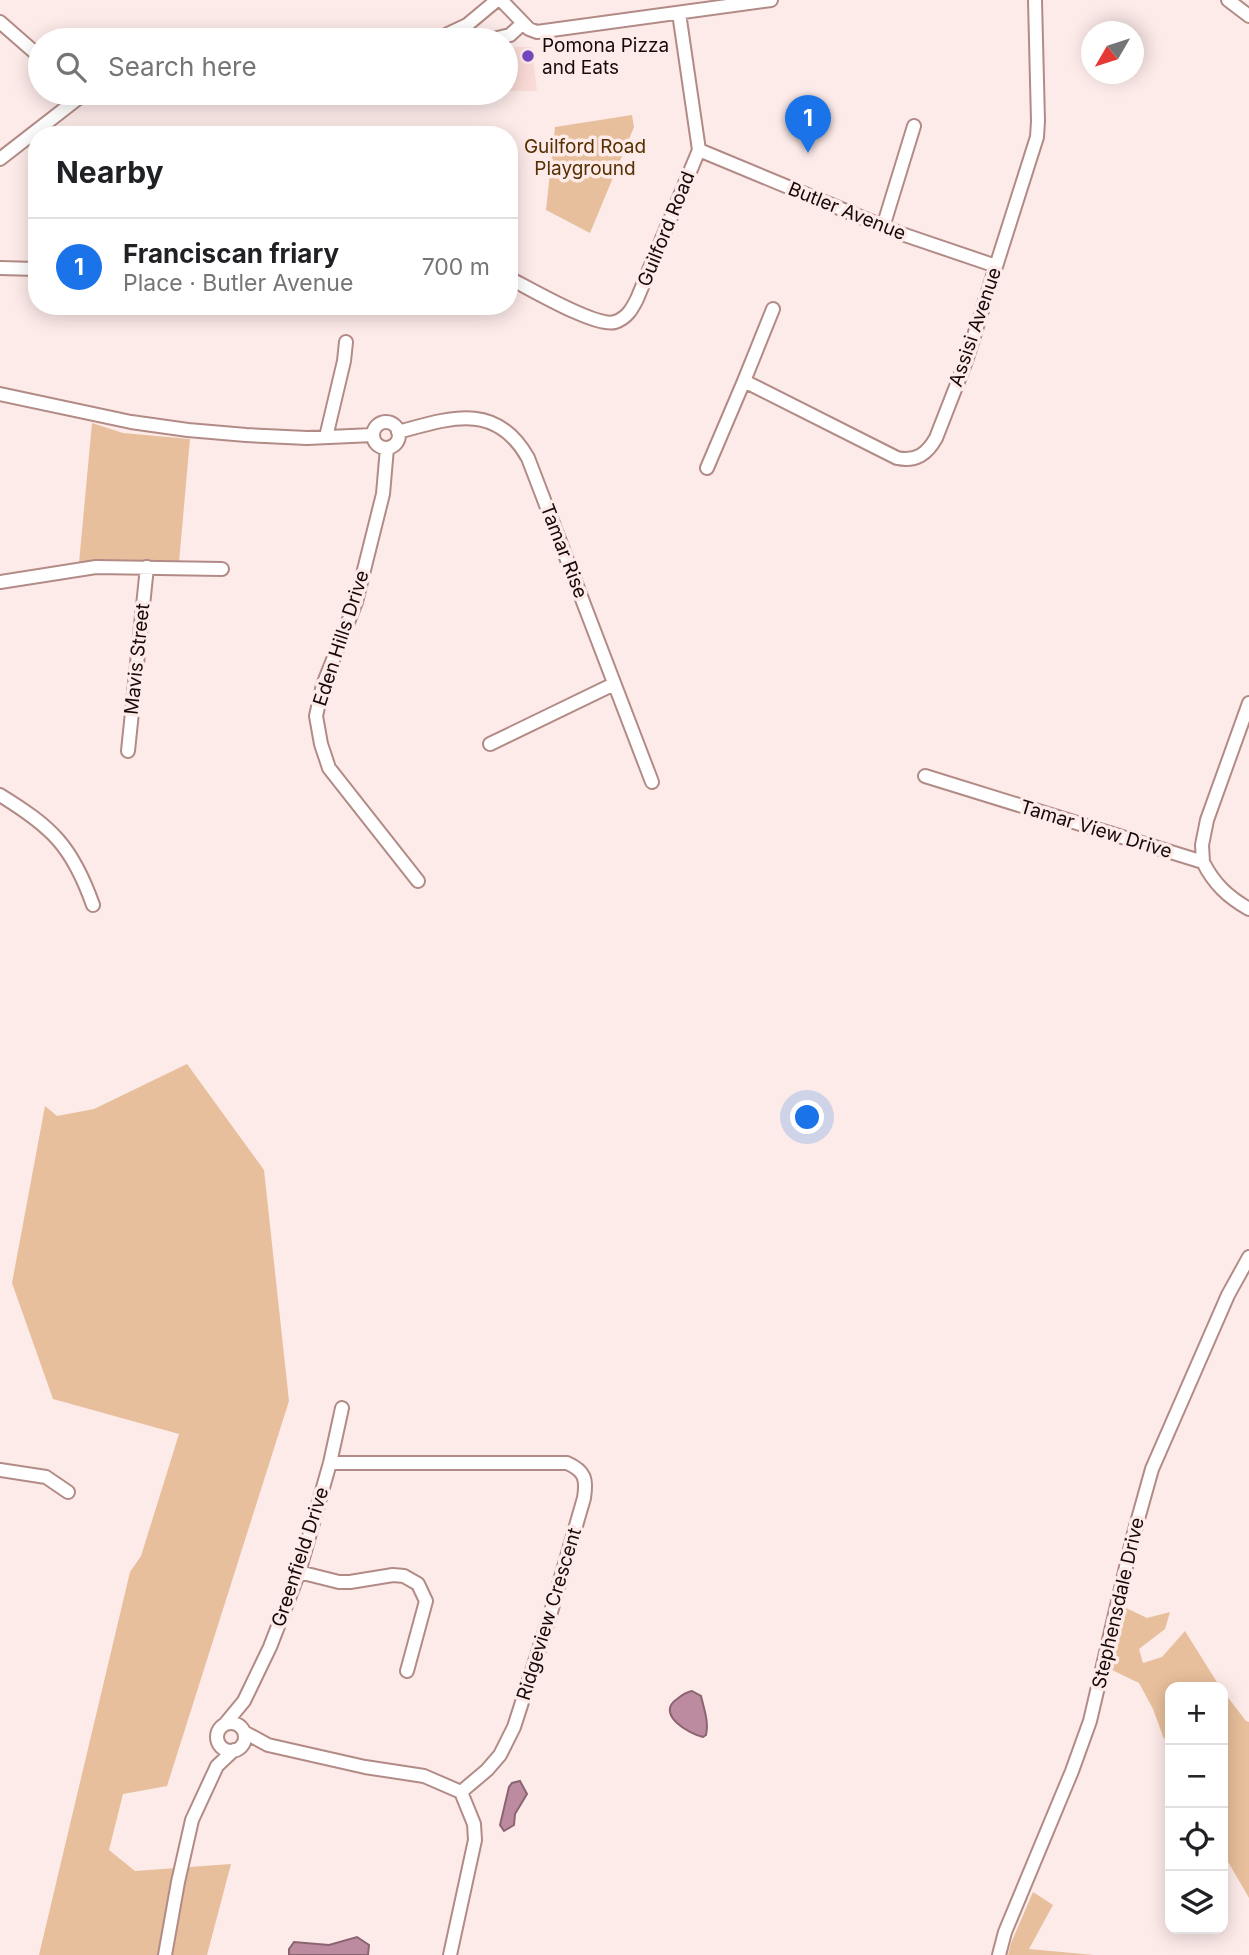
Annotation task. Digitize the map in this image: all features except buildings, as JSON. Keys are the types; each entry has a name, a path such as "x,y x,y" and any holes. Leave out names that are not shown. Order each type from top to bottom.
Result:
{"street":[{"path":"461,28 499,0 533,32 771,0"},
{"name":"Assisi Avenue","path":"744,381 897,458 908,460 930,449 966,361 1037,137 1035,0"},
{"path":"1228,0 1249,16"},
{"name":"Guilford Road","path":"518,283 594,321 613,323 630,312 699,150 679,13"},
{"path":"0,22 28,46"},
{"path":"518,28 523,23"},
{"path":"39,126 64,105"},
{"path":"883,227 915,126"},
{"path":"0,159 28,135"},
{"name":"Butler Avenue","path":"699,150 883,227 996,266"},
{"path":"0,268 28,269"},
{"path":"707,468 773,309"},
{"path":"326,437 346,342"},
{"path":"0,394 131,422 188,430 246,435 373,435"},
{"name":"Tamar Rise","path":"398,432 443,420 469,417 487,419 504,428 520,443 652,782"},
{"path":"386,422 394,425 399,436 395,444 387,448 377,445 373,435 379,425 386,422"},
{"name":"Eden Hills Drive","path":"387,448 383,494 356,602 323,685 316,716 329,768 418,881"},
{"path":"0,582 96,567 222,569"},
{"name":"Mavis Street","path":"128,751 146,568"},
{"path":"490,744 614,684"},
{"path":"1249,703 1207,820 1202,845 1203,862 1219,888 1232,900 1249,909"},
{"name":"Tamar View Drive","path":"925,776 1203,862"},
{"path":"0,795 51,831 70,853 85,881 93,905"},
{"name":"Stephensdale Drive","path":"999,1955 1005,1932 1090,1721 1133,1536 1152,1469 1228,1295 1249,1257"},
{"name":"Greenfield Drive","path":"225,1724 244,1701 270,1647 299,1572 330,1463 342,1408"},
{"name":"Ridgeview Crescent","path":"330,1463 568,1463 577,1467 584,1476 584,1498 514,1727 500,1755 461,1792"},
{"path":"0,1470 46,1477 68,1492"},
{"path":"299,1572 350,1582 393,1575 404,1576 418,1584 426,1601 407,1671"},
{"name":"Greenfield Drive","path":"244,1701 244,1731"},
{"path":"217,1766 219,1732 225,1724 237,1724 268,1745 365,1767 424,1776 461,1792 474,1824 475,1840 450,1955"},
{"path":"166,1955 187,1839 200,1800 217,1766 243,1744 244,1731"},
{"path":"218,1738 222,1746 229,1750 268,1745"}],"shaded area":[{"path":"518,47 532,47 537,91 518,91"},
{"path":"692,1691 701,1696 705,1711 707,1730 703,1737 683,1728 670,1711 671,1705 677,1699"},
{"path":"520,1781 527,1794 515,1814 514,1825 504,1831 500,1825 509,1787"},
{"path":"357,1937 369,1945 368,1955 289,1955 289,1949 294,1942 329,1945"}],"green space":[{"name":"Guilford Road Playground","path":"632,115 634,127 590,233 546,210 555,127"},
{"path":"92,423 123,433 190,439 179,562 79,563"},
{"path":"187,1064 264,1170 289,1401 167,1786 123,1794 109,1850 135,1871 231,1864 207,1955 39,1955 130,1572 141,1556 179,1434 53,1399 12,1283 45,1106 57,1116 94,1109"},
{"path":"1126,1608 1147,1618 1170,1612 1165,1629 1139,1649 1143,1663 1162,1657 1185,1631 1217,1682 1165,1682 1164,1739 1153,1709 1139,1683 1110,1669"},
{"path":"1228,1698 1249,1722 1249,1898 1228,1862"},
{"path":"1033,1892 1053,1905 1029,1949 1094,1955 1008,1955"}],"place":[{"name":"Pomona Pizza and Eats","path":"528,56"},
{"name":"Franciscan friary","path":"808,153"}]}
